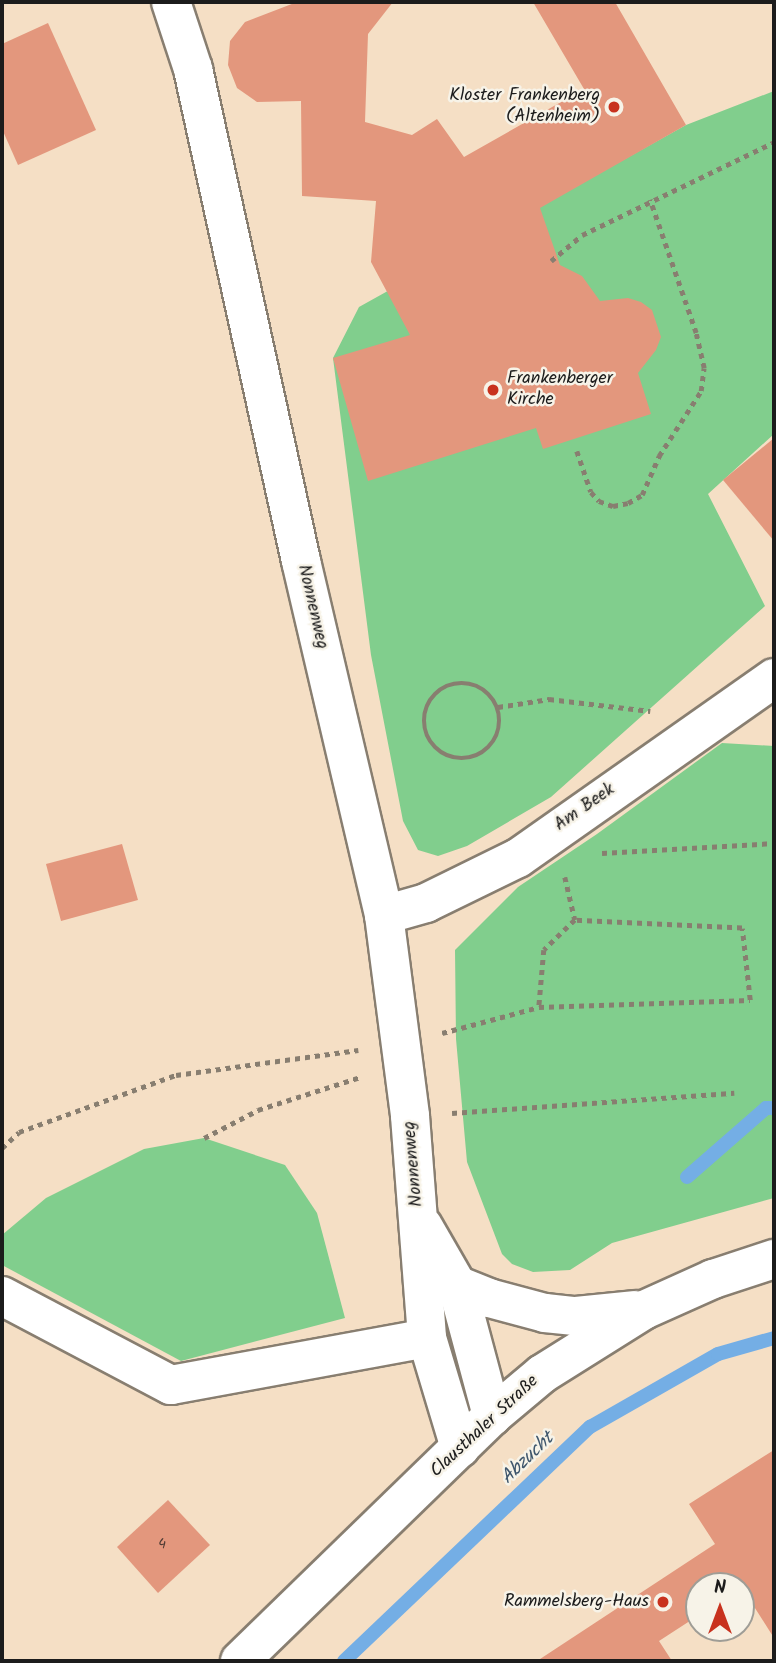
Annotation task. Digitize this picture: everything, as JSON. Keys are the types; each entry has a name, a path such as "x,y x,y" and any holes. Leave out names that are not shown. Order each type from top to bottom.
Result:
{"main road":[{"name":"Nonnenweg","path":"171,2 193,69 301,561 384,915 410,1116 427,1338 460,1448"},
{"name":"Am Beek","path":"384,915 426,903 518,858 553,830 774,678"},
{"name":"Nonnenweg","path":"419,1219 457,1285 492,1416"},
{"name":"Clausthaler Straße","path":"240,1661 492,1416 542,1374 644,1310 713,1279 774,1259"},
{"path":"457,1285 499,1301 545,1313 575,1316 644,1310"},
{"path":"2,1296 171,1385 427,1338"}],"path":[{"path":"551,261 582,235 774,142"},
{"path":"577,451 591,492 599,502 613,506 628,503 642,495 659,456 701,391 704,368 696,334 650,201"},
{"path":"463,683 478,686 490,694 498,707 501,722 498,736 489,749 476,757 461,759 447,756 435,747 427,735 424,720 427,705 436,693 449,685 463,683"},
{"path":"498,707 550,699 657,711 686,738"},
{"path":"553,830 604,855 774,843"},
{"path":"204,1138 258,1110 402,1054 539,1007 750,1000 742,928 575,920 544,950 539,1007"},
{"path":"2,1148 19,1132 176,1075 402,1054"},
{"path":"410,1116 734,1093"}],"green space":[{"path":"774,91 774,434 708,494 765,606 551,797 467,846 438,856 418,850 403,821 371,655 333,358 359,307 686,125"},
{"path":"722,743 774,746 774,1198 612,1243 570,1270 533,1272 512,1264 502,1254 467,1162 456,1039 455,950 518,887 597,834"},
{"path":"204,1138 285,1165 317,1213 345,1318 181,1361 2,1265 2,1235 46,1198 144,1149"}],"building":[{"path":"297,2 393,2 368,34 365,122 412,135 437,119 464,157 584,89 533,2 615,2 686,125 540,208 560,265 582,276 600,301 628,298 641,302 652,310 661,337 656,350 638,373 651,414 543,449 536,428 368,481 333,358 410,335 371,262 376,201 302,196 301,101 257,102 237,88 228,65 230,41 245,22"},
{"path":"48,23 96,130 18,165 2,129 2,44"},
{"path":"774,438 774,541 723,480"},
{"path":"122,844 138,900 61,921 46,864"},
{"path":"774,1450 774,1638 755,1608 755,1572 685,1572 685,1624 659,1641 672,1661 537,1661 715,1544 689,1504"},
{"path":"168,1500 210,1545 158,1593 117,1547"}],"waterway":[{"path":"687,1177 766,1108 774,1108"},
{"name":"Abzucht","path":"344,1661 590,1427 718,1354 774,1338"}],"place":[{"name":"Kloster Frankenberg (Altenheim)","path":"614,107"},
{"name":"Frankenberger Kirche","path":"493,390"},
{"name":"Rammelsberg-Haus","path":"663,1602"}]}
